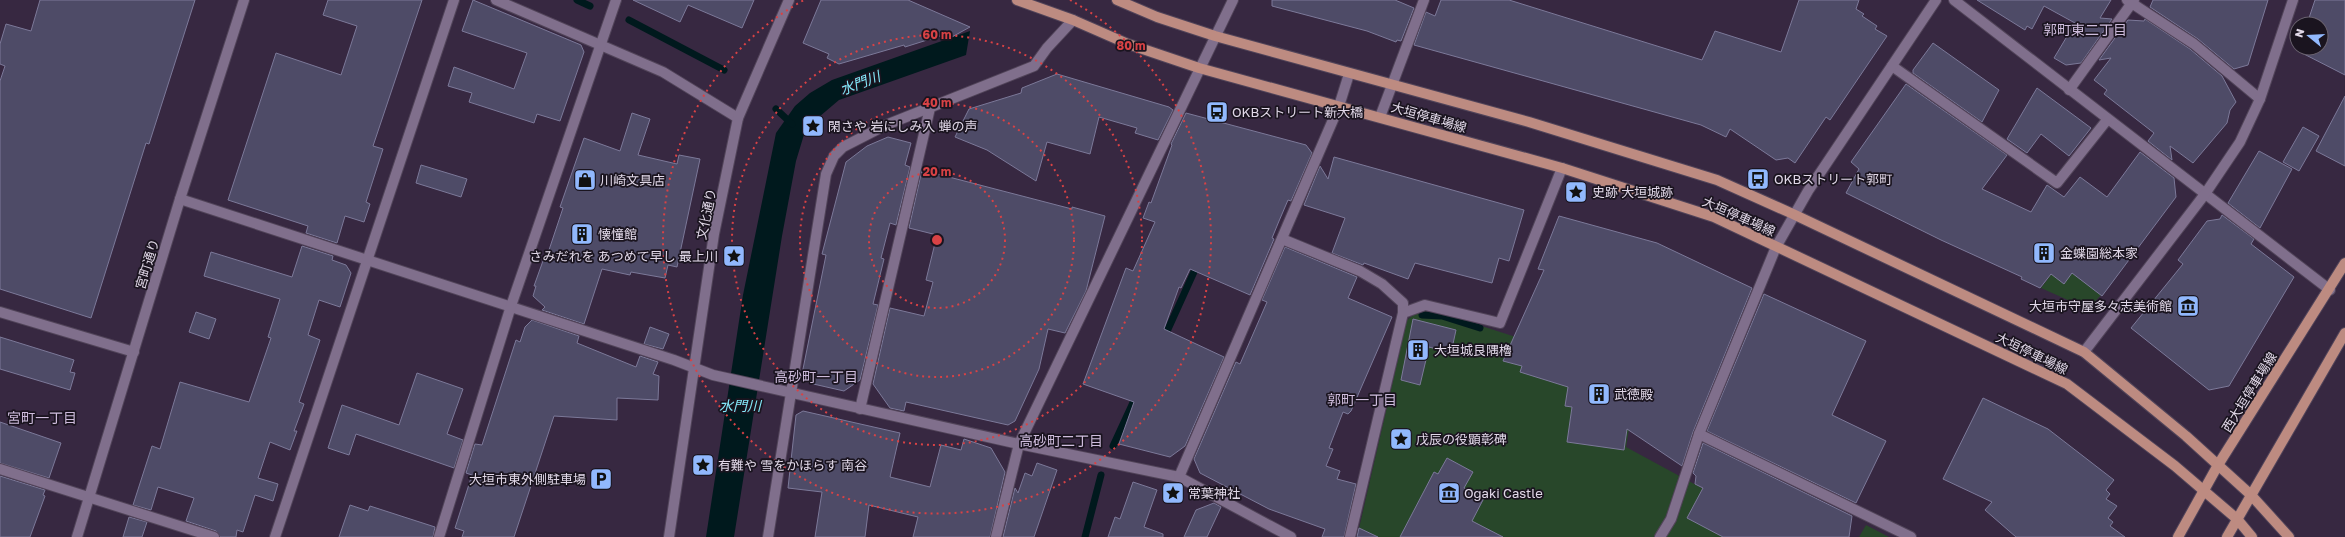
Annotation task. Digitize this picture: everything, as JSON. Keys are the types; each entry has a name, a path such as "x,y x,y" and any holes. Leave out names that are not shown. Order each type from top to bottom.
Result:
{"main road":[{"name":"大垣停車場線","path":"1017,0 1073,20 1128,44 1199,68 1562,168 1714,217 2067,384 2204,491 2237,519 2252,537"},
{"name":"大垣停車場線","path":"1117,0 1157,17 1215,36 1528,122 1717,180 1793,214 2084,352 2218,465 2251,495 2289,537"},
{"name":"西大垣停車場線","path":"2178,537 2218,465 2330,290 2345,263"},
{"path":"2227,537 2345,333"}],"street":[{"name":"宮町通り","path":"77,537 180,199 244,0"},
{"path":"275,537 454,0"},
{"path":"496,0 664,72 738,118"},
{"path":"439,537 511,306 616,0"},
{"name":"文化通り","path":"669,537 714,234 738,118 789,0"},
{"path":"996,537 1019,444 1233,0"},
{"path":"1380,117 1424,0"},
{"path":"1660,537 1671,519 1699,434 1776,247 1793,214 1936,0"},
{"path":"1954,0 2330,290"},
{"path":"2084,352 2204,194 2240,142 2260,99 2293,0"},
{"path":"2069,90 2132,1 2194,44 2260,99"},
{"path":"768,537 789,393 826,174 834,156 843,147 886,125 1034,66 1047,48 1073,20"},
{"path":"1892,66 2057,183 2108,120"},
{"path":"1179,477 1339,106 1349,74"},
{"path":"860,409 930,108"},
{"path":"1403,313 1426,304 1500,323 1562,168"},
{"path":"180,199 511,306 720,376 789,393 1019,444 1179,477 1291,537"},
{"path":"1282,239 1360,271 1382,284 1403,303 1403,313 1350,537"},
{"path":"0,312 134,352"},
{"path":"1699,434 1911,537"},
{"path":"0,469 88,499 214,537"}],"green space":[{"path":"2060,263 2101,295 2088,309 2041,288"},
{"path":"1418,311 1441,313 1575,356 1641,358 1626,447 1792,537 1357,537 1407,320"},
{"path":"1866,525 1889,537 1859,537"}],"water":[{"name":"水門川","path":"970,31 966,55 839,100 806,128 796,161 782,236 734,537 706,537 743,295 776,133 795,106 810,93 832,80"}],"building":[{"path":"40,0 195,0 149,144 146,143 91,318 0,289 0,81 5,66 0,64 0,44 6,24 31,31"},
{"path":"328,0 422,0 373,146 383,149 366,202 370,204 364,222 345,216 337,243 306,233 308,226 228,200 276,53 341,75 357,26 323,15"},
{"path":"473,0 581,45 584,52 560,121 537,114 534,123 469,102 472,93 448,86 454,67 514,89 527,53 462,31"},
{"path":"633,0 754,0 742,28 688,5 680,22"},
{"path":"821,0 908,0 970,27 950,38 943,35 905,47 904,45 839,64 827,58 829,54 803,43"},
{"path":"1272,0 1395,0 1414,8 1401,41 1397,40 1396,42 1367,31 1272,6"},
{"path":"1441,0 1509,0 1702,60 1715,31 1781,52 1799,0 1859,0 1856,9 1864,14 1862,16 1877,26 1875,29 1887,36 1830,120 1826,117 1795,163 1788,158 1776,160 1730,129 1726,137 1701,125 1414,45 1426,12 1435,16"},
{"path":"1977,0 2111,0 2100,18 2112,19 2081,63 2066,65 2054,58 2075,23 2044,6 2032,29 2027,26 2025,30"},
{"path":"2153,0 2268,0 2248,65 2234,69 2198,39 2150,7"},
{"path":"2315,0 2345,0 2345,75 2308,56 2329,56 2329,16 2310,16"},
{"path":"2145,19 2190,49 2222,76 2236,102 2230,110 2227,123 2193,163 2170,146 2172,160 2148,141 2154,133 2104,94 2107,90 2094,80 2111,58 2099,60 2128,20 2144,21"},
{"path":"1933,43 1999,90 1982,122 1913,73 1913,70"},
{"path":"1057,74 1169,107 1173,110 1158,140 1135,133 1137,128 1099,117 1090,154 1047,142 1036,181 987,150 955,137 969,109 1021,93 1022,88"},
{"path":"1906,84 2007,155 1982,189 2031,212 2047,185 2064,197 2080,177 2107,197 2140,152 2174,178 2176,197 2102,296 2072,273 2064,284 2051,274 2040,288 2021,279 2022,277 1941,240 1846,193 1859,169 1851,162"},
{"path":"2037,88 2091,128 2069,156 2041,134 2027,153 2007,139"},
{"path":"2345,96 2345,166 2316,151"},
{"path":"632,113 650,119 638,155 677,164 679,155 700,159 677,267 668,265 665,278 631,272 630,275 602,269 584,324 542,310 545,307 533,296 536,286 534,286 544,258 546,259 563,208 560,207 584,138 620,151"},
{"path":"1186,113 1306,145 1312,153 1291,201 1288,200 1272,238 1274,239 1250,295 1190,269 1181,288 1179,287 1164,329 1224,357 1185,446 1170,457 1119,444 1134,402 1083,384 1126,268 1133,271 1155,222 1143,218 1149,202 1151,203 1172,145 1171,144"},
{"path":"2303,127 2319,136 2299,171 2283,162"},
{"path":"888,137 911,143 905,165 910,167 896,225 890,223 881,258 884,259 873,304 878,305 860,380 844,391 809,383 811,376 802,374 826,255 822,254 846,162 867,146"},
{"path":"2259,151 2292,169 2260,228 2228,203"},
{"path":"1334,157 1524,210 1509,261 1499,258 1492,283 1415,263 1408,279 1364,263 1363,265 1332,253 1345,218 1304,205 1320,166 1328,179"},
{"path":"421,165 467,179 461,197 416,183"},
{"path":"922,170 1072,209 1072,207 1105,216 1086,291 1065,333 1048,329 1039,369 1015,421 1008,425 906,402 904,411 890,408 873,384 890,308 924,316 933,282 926,280 937,235 909,228"},
{"path":"2222,215 2254,239 2251,244 2294,277 2229,386 2209,390 2131,328 2183,264 2178,260 2207,221 2220,219"},
{"path":"1559,216 1657,243 1752,288 1693,432 1682,466 1627,429 1624,450 1567,442 1572,407 1565,406 1568,387 1520,372 1522,366 1503,361 1544,270 1538,269"},
{"path":"302,246 333,256 332,260 346,265 351,273 340,307 319,300 308,335 320,340 299,402 304,404 294,431 297,431 290,450 270,442 258,478 278,484 273,501 255,495 243,532 237,530 236,537 220,537 216,531 186,521 194,498 158,487 151,510 133,505 152,446 160,449 180,382 249,402 271,338 268,337 280,299 204,276 211,252 292,277"},
{"path":"1285,247 1357,277 1348,298 1392,317 1351,411 1348,414 1343,412 1329,448 1333,449 1326,466 1340,471 1337,479 1356,484 1344,537 1322,537 1325,529 1269,509 1200,473 1194,459 1236,362 1240,364 1267,302 1262,300"},
{"path":"1764,294 1866,341 1832,415 1886,441 1856,503 1707,431"},
{"path":"196,312 216,319 209,339 189,332"},
{"name":"大垣城艮隅櫓","path":"1413,319 1456,330 1451,353 1429,347 1420,385 1401,380"},
{"path":"532,320 579,336 577,343 636,367 640,356 658,362 653,374 659,376 658,400 617,398 617,420 554,416 514,537 462,537 464,531 455,528 472,475 466,473 475,444 482,445 516,340 520,342 525,327"},
{"path":"650,327 669,334 663,349 644,344"},
{"path":"0,337 74,360 70,372 75,373 70,390 0,369"},
{"path":"417,373 463,389 447,434 463,440 454,468 356,434 349,455 328,448 342,405 399,425"},
{"path":"1983,398 2048,429 2114,480 2106,490 2110,494 2106,499 2117,506 2108,518 2113,522 2110,526 2125,537 2016,537 1985,510 1992,502 1943,479"},
{"path":"803,411 900,433 890,477 930,487 941,445 961,450 964,439 991,448 1005,472 990,537 913,537 918,517 869,505 865,537 815,537 822,492 788,488 796,415"},
{"path":"0,422 61,443 49,478 0,463"},
{"path":"1703,443 1852,516 1849,537 1723,537 1687,518 1703,488 1695,484 1696,476 1693,473"},
{"name":"Ogaki Castle","path":"1447,458 1473,472 1464,488 1484,498 1472,521 1503,537 1400,537 1434,472 1438,474"},
{"path":"1037,463 1057,470 1034,537 1003,537 1015,488 1018,493 1025,473 1032,476"},
{"path":"0,476 45,490 43,495 45,496 30,537 0,537"},
{"path":"1133,482 1157,490 1144,527 1163,534 1163,537 1108,537 1115,517 1120,519"},
{"path":"1214,503 1221,507 1207,537 1184,537 1196,510"},
{"path":"350,505 368,511 370,506 435,527 433,537 339,537"},
{"path":"129,517 147,522 142,537 123,537"},
{"path":"1359,528 1378,537 1357,537"}],"waterway":[{"path":"577,0 590,6"},
{"path":"629,20 724,70"},
{"path":"776,109 792,124"},
{"path":"1164,338 1198,263"},
{"path":"1422,315 1442,316 1480,328"},
{"path":"1113,446 1137,394"},
{"path":"1085,537 1101,475"}],"place":[{"name":"OKBストリート新大橋","path":"1217,112"},
{"name":"閑さや 岩にしみ入 蝉の声","path":"813,126"},
{"name":"OKBストリート郭町","path":"1758,179"},
{"name":"川崎文具店","path":"585,180"},
{"name":"史跡 大垣城跡","path":"1576,192"},
{"name":"懐憧館","path":"582,234"},
{"name":"金蝶園総本家","path":"2044,253"},
{"name":"さみだれを あつめて早し 最上川","path":"734,256"},
{"name":"大垣市守屋多々志美術館","path":"2188,306"},
{"name":"大垣城艮隅櫓","path":"1418,350"},
{"name":"武徳殿","path":"1599,394"},
{"name":"戊辰の役顕彰碑","path":"1401,439"},
{"name":"有難や 雪をかほらす 南谷","path":"703,465"},
{"name":"大垣市東外側駐車場","path":"601,479"},
{"name":"常葉神社","path":"1173,493"},
{"name":"Ogaki Castle","path":"1449,493"}],"district":[{"name":"郭町東二丁目","path":"2085,30"},
{"name":"高砂町一丁目","path":"816,377"},
{"name":"郭町一丁目","path":"1362,400"},
{"name":"宮町一丁目","path":"42,418"},
{"name":"高砂町二丁目","path":"1061,441"}]}
